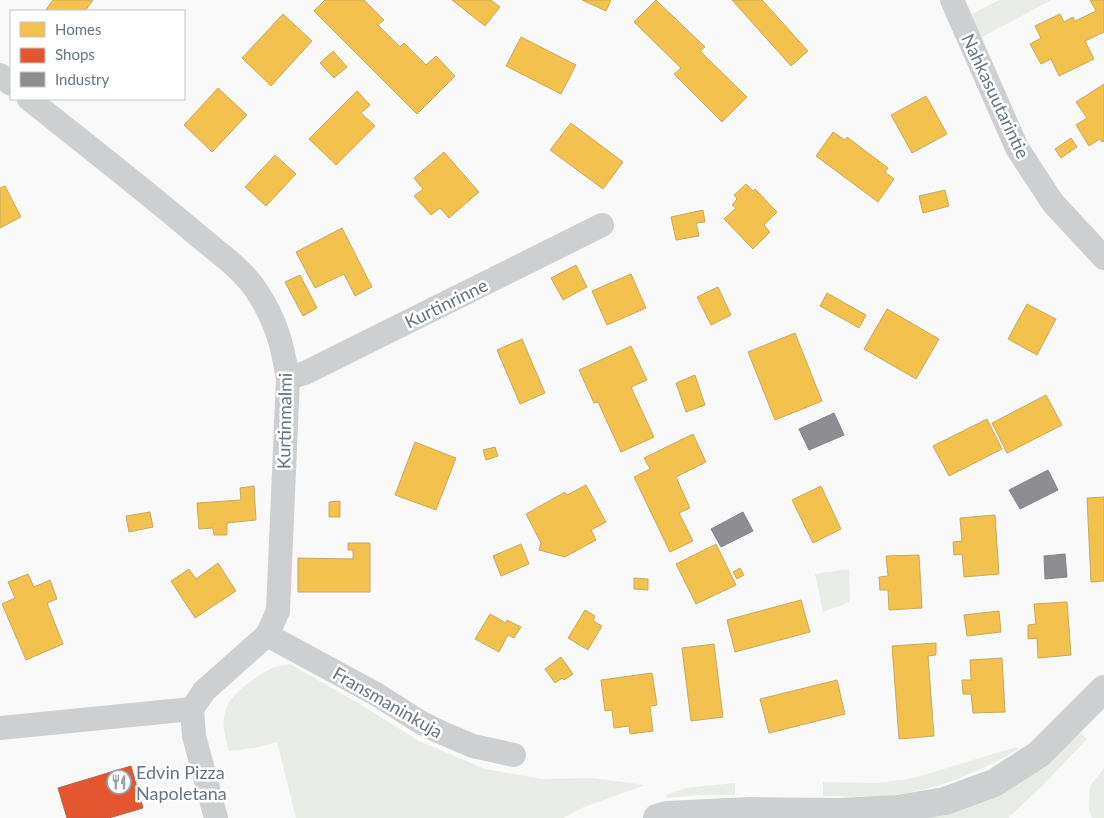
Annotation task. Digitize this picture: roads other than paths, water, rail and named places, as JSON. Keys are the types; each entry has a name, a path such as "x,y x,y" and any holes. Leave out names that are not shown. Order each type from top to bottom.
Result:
{"street":[{"name":"Nahkasuutarintie","path":"952,0 1017,148 1053,203 1104,258"},
{"path":"0,75 10,83"},
{"name":"Kurtinmalmi","path":"31,100 236,267 257,291 272,315 281,340 288,378 278,611 267,635 204,691 192,709"},
{"name":"Kurtinrinne","path":"288,378 305,373 602,225"},
{"name":"Fransmaninkuja","path":"267,635 376,694 420,722 440,732 473,746 514,755"},
{"path":"657,818 667,815 750,811 838,812 897,809 945,801 994,783 1038,754 1104,689"},
{"path":"0,728 192,709 194,736 216,818"}],"place":[{"name":"Edvin Pizza Napoletana","path":"119,782"}]}
